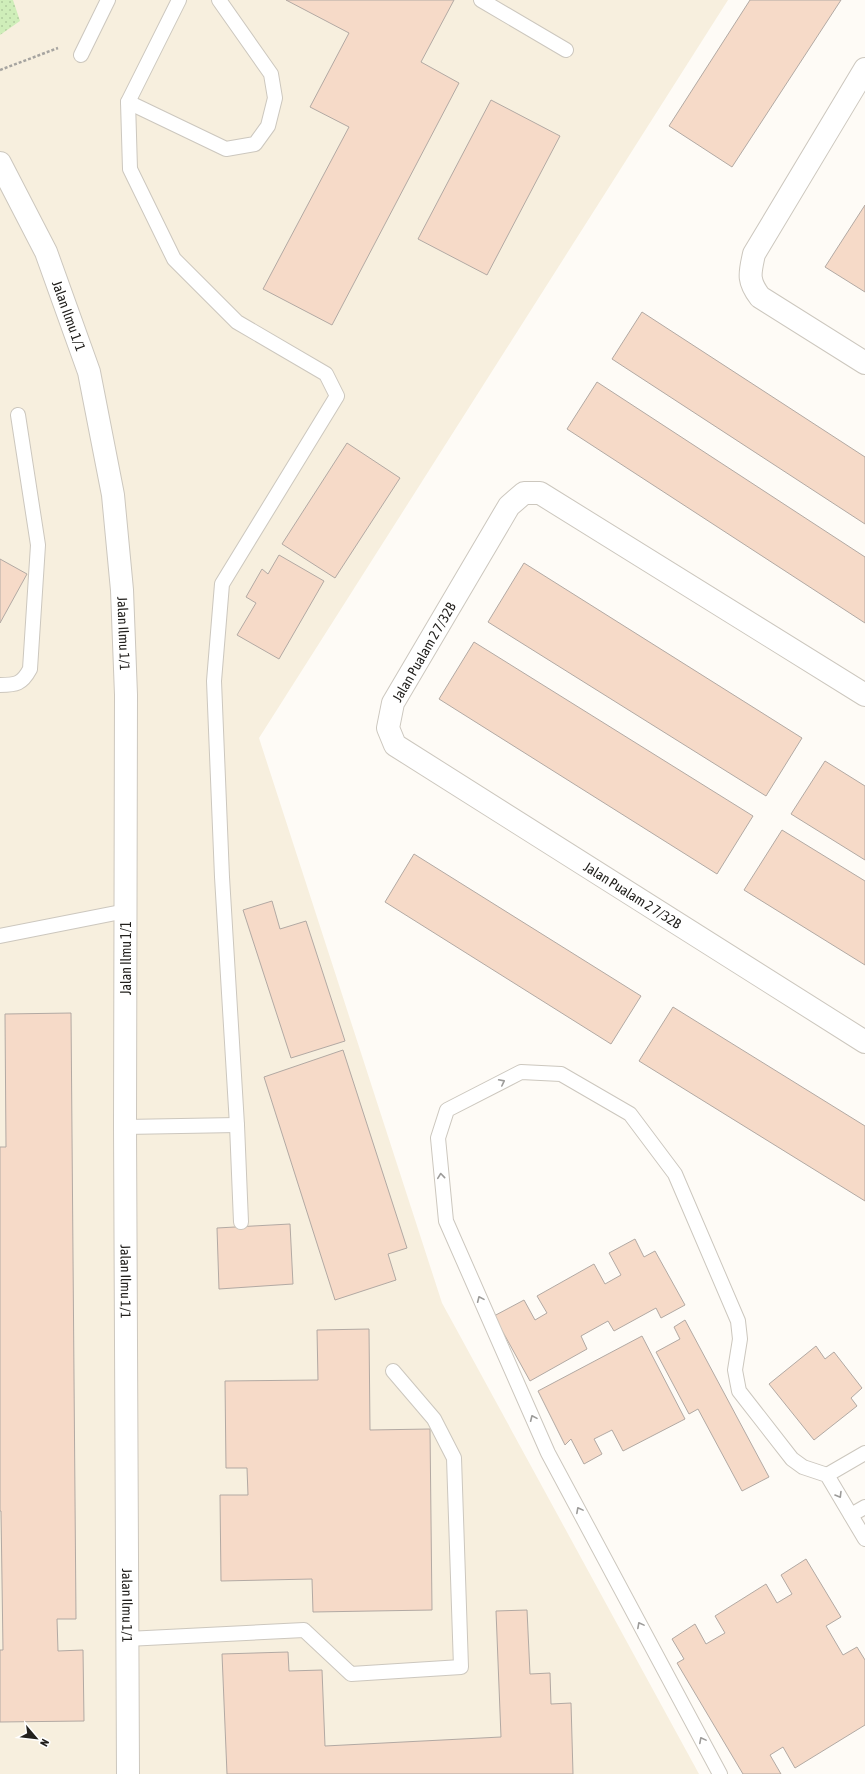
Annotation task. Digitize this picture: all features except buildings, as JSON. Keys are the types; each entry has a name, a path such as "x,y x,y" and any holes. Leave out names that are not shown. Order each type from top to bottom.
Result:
{"street":[{"path":"865,69 754,254 750,272 752,286 760,297 865,363"},
{"name":"Jalan Ilmu 1/1","path":"0,163 46,252 88,372 113,495 122,590 126,695 125,1127 128,1774"},
{"name":"Jalan Pualam 2 7/32B","path":"865,695 540,493 524,493 509,506 394,703 388,728 395,745 865,1042"}],"lane":[{"path":"81,55 108,0"},
{"path":"179,0 128,102 130,169 174,259 237,322 326,374 337,396 222,584 214,681 222,877 238,1124 241,1222"},
{"path":"128,102 226,149 255,144 268,126 275,98 271,74 218,0"},
{"path":"481,0 566,50"},
{"path":"0,685 14,685 25,679 30,669 38,545 18,415"},
{"path":"0,936 126,911"},
{"path":"720,1774 548,1453 446,1221 438,1138 447,1110 521,1072 561,1074 630,1114 674,1174 738,1321 740,1339 735,1370 739,1391 792,1459 803,1467 827,1475 865,1539"},
{"path":"125,1127 238,1124"},
{"path":"127,1639 304,1630 350,1674 461,1667 454,1458 434,1419 393,1371"},
{"path":"827,1475 865,1453"},
{"path":"851,1515 865,1507"}],"path":[{"path":"0,70 63,46"}],"shaded area":[{"path":"0,0 728,0 259,738 442,1303 699,1774 0,1774"}],"green space":[{"path":"0,0 13,0 20,21 0,35"}]}
